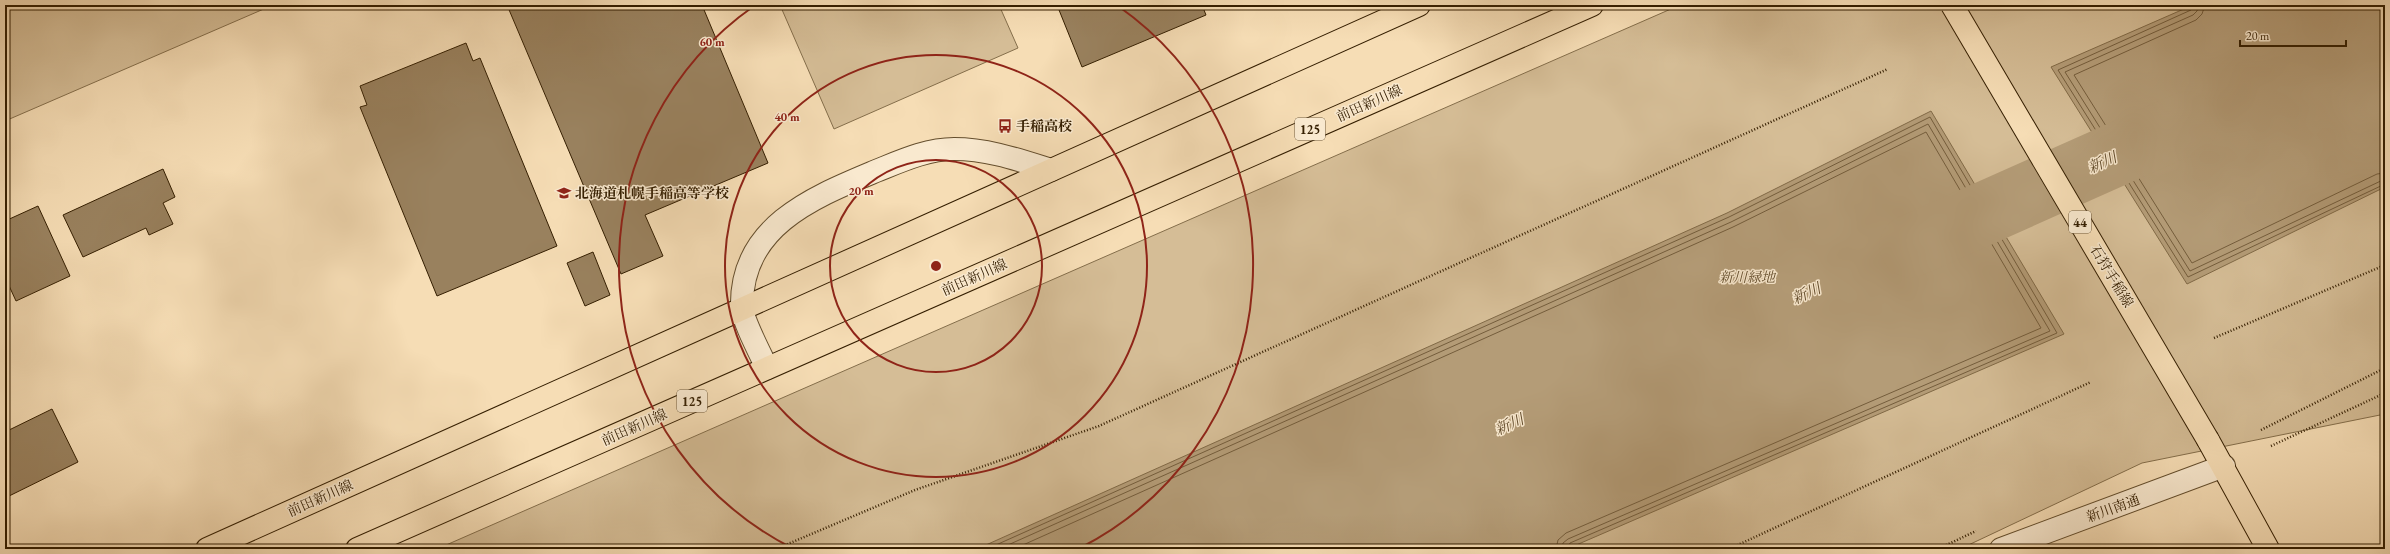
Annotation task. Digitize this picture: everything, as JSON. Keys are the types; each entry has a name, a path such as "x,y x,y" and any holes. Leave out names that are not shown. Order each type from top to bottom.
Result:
{"main road":[{"name":"前田新川線","path":"207,549 1419,5"},
{"name":"前田新川線","path":"357,549 1592,5"},
{"name":"石狩手稲線","path":"1952,5 2224,466 2268,549"}],"street":[{"path":"767,368 742,309 743,291 750,261 762,241 788,214 838,187 916,155 953,149 988,151 1051,170"},
{"name":"新川南通","path":"2001,549 2224,466"}],"path":[{"path":"776,549 915,490 1099,426 1888,69"},
{"path":"2214,338 2385,265"},
{"path":"2261,430 2385,368"},
{"path":"1729,549 2091,382"},
{"path":"2271,446 2385,393"}],"green space":[{"path":"5,5 273,5 5,121"},
{"path":"780,5 999,5 1018,48 834,129"},
{"name":"新川緑地","path":"1680,5 2385,5 2385,414 2142,463 1960,549 437,549"}],"water":[{"path":"2193,5 2385,5 2385,187 2187,284 2051,67"},
{"path":"1931,111 2064,334 1567,549 977,549 1727,213"}],"building":[{"path":"507,5 702,5 768,163 645,215 663,256 621,274"},
{"path":"1057,5 1202,5 1206,15 1082,67"},
{"path":"466,43 473,61 480,58 557,246 437,296 360,107 367,105 360,86"},
{"path":"163,169 175,197 163,203 173,224 149,235 146,228 83,257 63,215"},
{"path":"38,206 70,276 16,301 5,277 5,221"},
{"path":"593,252 610,295 585,306 567,263"},
{"path":"52,409 78,462 5,498 5,432"}],"waterway":[{"name":"新川","path":"1911,246 2187,123"}],"place":[{"name":"手稲高校","path":"1005,126"},
{"name":"北海道札幌手稲高等学校","path":"564,193"}]}
